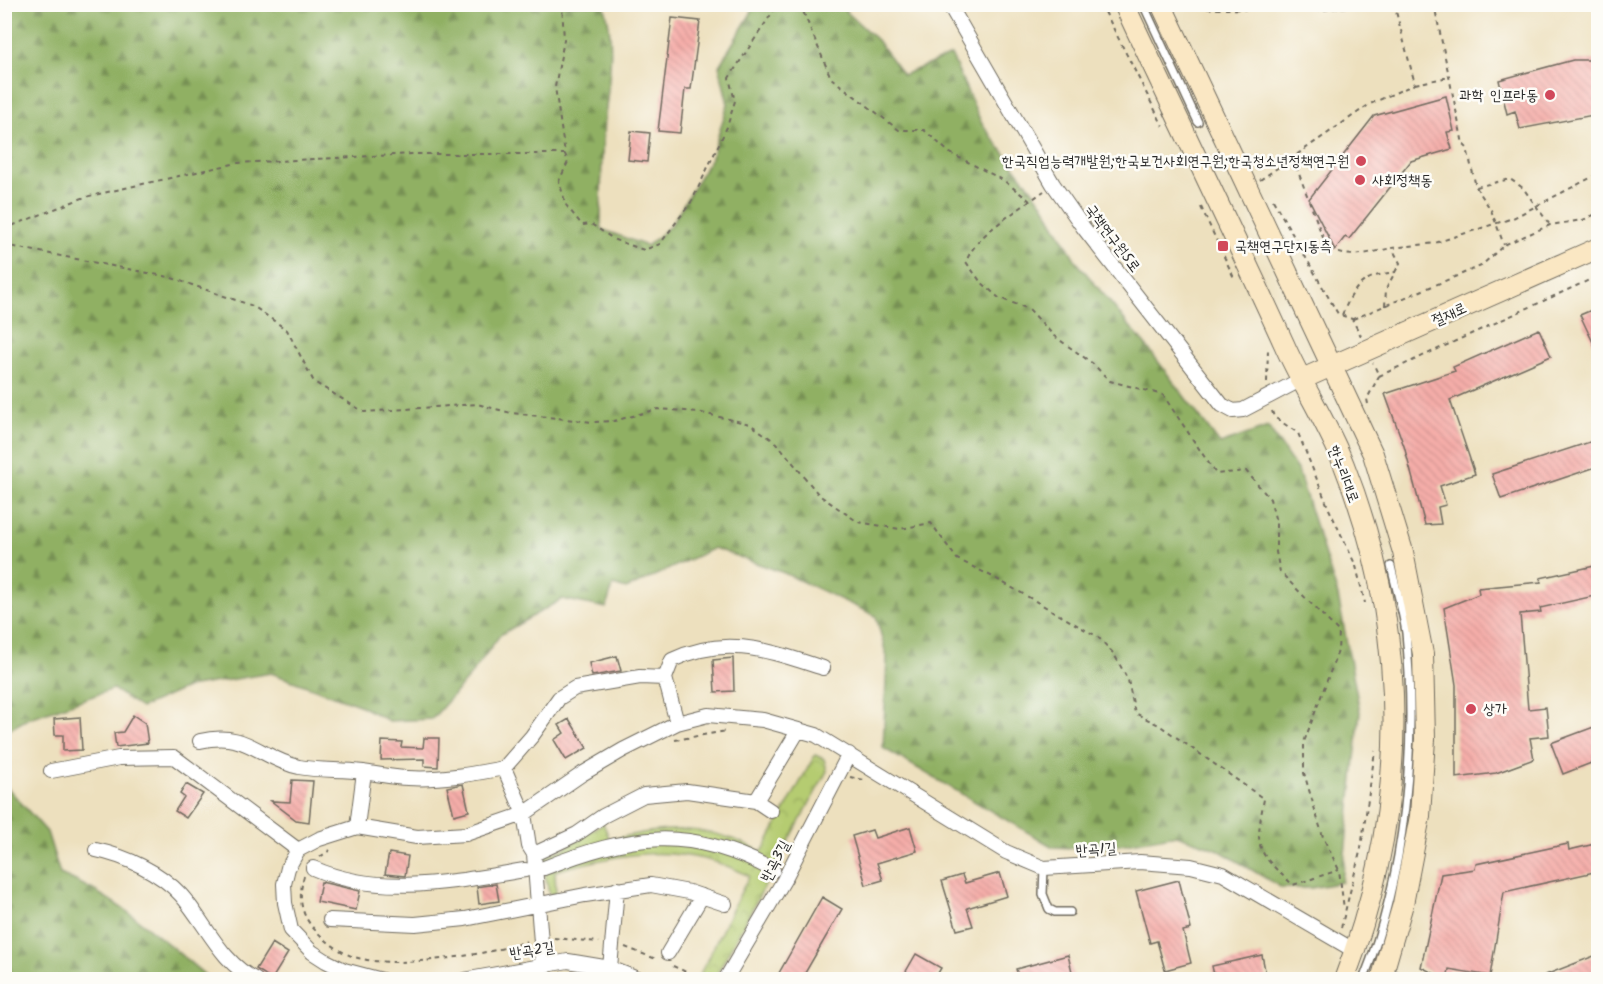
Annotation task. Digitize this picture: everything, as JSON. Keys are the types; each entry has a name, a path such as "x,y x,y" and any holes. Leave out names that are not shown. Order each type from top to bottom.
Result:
{"street":[{"name":"국책연구원5로","path":"949,4 1053,183 1083,227 1222,405 1233,411 1243,410 1300,380"},
{"name":"한누리대로","path":"1124,4 1300,380 1344,464 1374,559 1393,658 1395,739 1386,814 1371,901 1344,980"},
{"path":"1169,6 1330,366 1373,454 1403,552 1423,654 1425,739 1420,816 1387,977"},
{"name":"절재로","path":"1300,380 1599,248"},
{"path":"677,723 665,678 672,660 695,649 738,646 779,654 823,668"},
{"path":"200,741 218,737 231,739 260,748 279,760 299,767 409,778 439,778 504,768 532,736 559,698 575,687 640,677 665,678"},
{"name":"반곡1길","path":"357,827 417,837 466,834 524,814 582,774 677,723 708,715 745,717 816,735 1006,852 1044,867 1140,862 1191,866 1223,874 1355,951"},
{"path":"756,801 798,731"},
{"name":"반곡3길","path":"725,980 784,880 849,754"},
{"path":"51,771 119,758 174,757 298,850"},
{"path":"504,768 524,814 529,846 534,854 545,964 544,980"},
{"path":"364,772 357,827 319,839 298,850 288,868 284,884 285,903 291,930 312,952 343,975 382,980"},
{"path":"534,854 577,834 603,816 644,795 687,791 756,801 771,811"},
{"path":"544,868 593,848 642,840 697,840 742,854 773,870"},
{"path":"96,850 116,854 136,864 179,893 221,951 239,969 256,980"},
{"path":"313,868 352,881 410,886 525,870"},
{"path":"330,920 415,924 465,919 617,889 651,885 702,896 725,904"},
{"path":"610,968 617,889"},
{"path":"668,953 702,896"},
{"name":"반곡2길","path":"464,980 568,961 610,968 640,980"}],"lane":[{"path":"1143,4 1198,122"},
{"path":"1363,980 1393,888 1410,725 1406,631 1391,566"},
{"path":"1044,867 1043,894 1049,909 1056,912 1070,912"}],"path":[{"path":"562,4 564,39 555,87 568,162 559,181 566,205 582,225 591,224 615,240 644,250 660,244 692,201 727,127 735,101 729,78 778,4"},
{"path":"800,4 831,78 899,130 924,130 950,153 1003,180 1030,201"},
{"path":"1101,4 1165,130"},
{"path":"1169,6 1313,11 1371,4"},
{"path":"1394,4 1415,84"},
{"path":"1434,4 1463,144 1467,148 1476,187 1485,199 1504,245"},
{"path":"1260,180 1370,104 1415,84 1449,77"},
{"path":"4,230 85,196 237,163 413,154 565,154"},
{"path":"1293,158 1325,243 1331,252 1340,255 1435,243 1537,207 1599,174"},
{"path":"1476,187 1510,179 1523,188 1550,225"},
{"path":"1053,183 994,227 971,249 966,262 980,281 999,298 1029,309 1054,336 1092,363 1110,381 1163,394 1216,474 1246,471 1270,499 1276,522 1276,552 1280,572 1339,632 1338,651 1304,742 1304,773 1323,837 1339,870 1344,912"},
{"path":"1199,204 1239,287"},
{"path":"1352,319 1481,267 1504,245 1550,225 1583,220 1599,213"},
{"path":"4,245 169,277 253,306 287,330 314,382 364,412 477,404 511,413 592,422 614,421 658,409 698,412 750,423 777,443 819,495 858,522 900,529 931,523 957,559 1098,637 1114,654 1128,680 1135,712 1159,725 1264,799 1257,838 1267,861 1293,885 1339,870"},
{"path":"1385,306 1386,289 1400,263 1392,248"},
{"path":"1342,315 1354,290 1365,279 1396,272"},
{"path":"1379,376 1599,276"},
{"path":"1263,339 1268,350 1267,397 1274,417 1298,433 1329,509 1356,566 1366,606"},
{"path":"1338,940 1361,848 1369,776 1376,743"},
{"path":"313,868 303,877 299,903 308,924 329,944 358,958 423,960 480,954 549,934 557,939 612,944 636,950 704,980"}],"green space":[{"path":"5,4 604,5 611,53 602,149 601,229 647,246 671,225 711,158 728,104 719,66 756,5 839,5 877,40 903,75 951,55 982,124 1043,204 1076,261 1151,352 1220,444 1268,427 1298,471 1338,596 1360,712 1342,882 1311,888 1282,888 1217,849 1177,835 1096,849 1053,847 883,748 887,658 876,616 784,573 714,548 626,589 613,585 606,608 562,599 500,635 469,677 432,719 389,721 359,705 271,673 188,687 141,708 113,689 27,719 5,732"},
{"path":"815,755 824,759 827,771 714,979 700,974 749,876 725,865 701,858 677,854 629,855 555,871 556,896 549,893 541,856 561,850 603,823 610,840 650,832 688,830 724,836 762,852"},
{"path":"5,785 47,832 60,874 100,894 136,918 205,975 203,979 5,979"}],"building":[{"path":"672,18 700,21 691,89 685,89 680,133 658,131"},
{"name":"과학 인프라동","path":"1573,60 1599,60 1599,114 1520,129 1515,111 1507,114 1499,80"},
{"name":"사회정책동","path":"1446,96 1454,131 1447,132 1452,149 1411,161 1349,239 1345,237 1335,250 1309,199 1374,116"},
{"path":"631,131 650,133 647,162 628,160"},
{"path":"1599,307 1599,355 1580,315"},
{"path":"1539,329 1551,356 1450,400 1475,474 1440,486 1446,505 1438,507 1441,524 1425,525 1404,446 1385,394 1455,371 1453,367"},
{"path":"1599,439 1599,466 1501,499 1492,474"},
{"path":"1599,565 1599,595 1540,608 1541,612 1520,614 1528,709 1546,707 1549,736 1530,738 1534,759 1496,773 1456,778 1456,685 1444,608 1479,594 1478,588 1541,582 1540,578"},
{"path":"617,656 621,671 592,676 589,663"},
{"path":"733,658 734,691 715,692 713,660"},
{"path":"133,715 145,723 148,743 116,747 114,733 123,732"},
{"path":"80,717 82,750 63,751 63,735 55,735 54,719"},
{"path":"569,719 587,748 566,760 554,740 564,733 559,725"},
{"path":"1599,725 1599,760 1563,774 1551,743"},
{"path":"424,738 439,738 438,767 424,766 424,759 381,760 382,741 402,742 401,747 423,748"},
{"path":"292,780 313,781 309,822 296,820 271,801 290,802"},
{"path":"186,784 203,794 186,818 175,811 184,797 180,794"},
{"path":"463,784 469,811 454,815 447,787"},
{"path":"910,827 917,851 877,863 883,880 866,885 852,836 872,830 875,838"},
{"path":"1599,843 1599,871 1504,892 1490,976 1449,969 1447,980 1421,967 1441,874 1475,869 1476,864 1568,844 1569,850"},
{"path":"389,853 408,856 405,876 385,874"},
{"path":"1000,873 1007,896 967,908 973,926 957,930 942,881 962,875 965,883"},
{"path":"1179,880 1191,929 1183,931 1191,963 1165,970 1157,941 1150,943 1136,891"},
{"path":"321,882 360,891 356,910 317,902"},
{"path":"496,884 499,901 479,904 477,887"},
{"path":"822,897 842,909 801,980 775,980"},
{"path":"272,943 288,953 272,979 256,969"},
{"path":"916,954 941,968 934,980 901,980"},
{"path":"1599,954 1599,980 1535,980 1535,979"},
{"path":"1068,955 1074,980 1019,980 1016,969"},
{"path":"1262,955 1267,980 1215,980 1212,966"}],"place":[{"name":"과학 인프라동","path":"1550,95"},
{"name":"한국직업능력개발원;한국보건사회연구원;한국청소년정책연구원","path":"1361,161"},
{"name":"사회정책동","path":"1360,180"},
{"name":"국책연구단지동측","path":"1223,246"},
{"name":"상가","path":"1471,709"}]}
